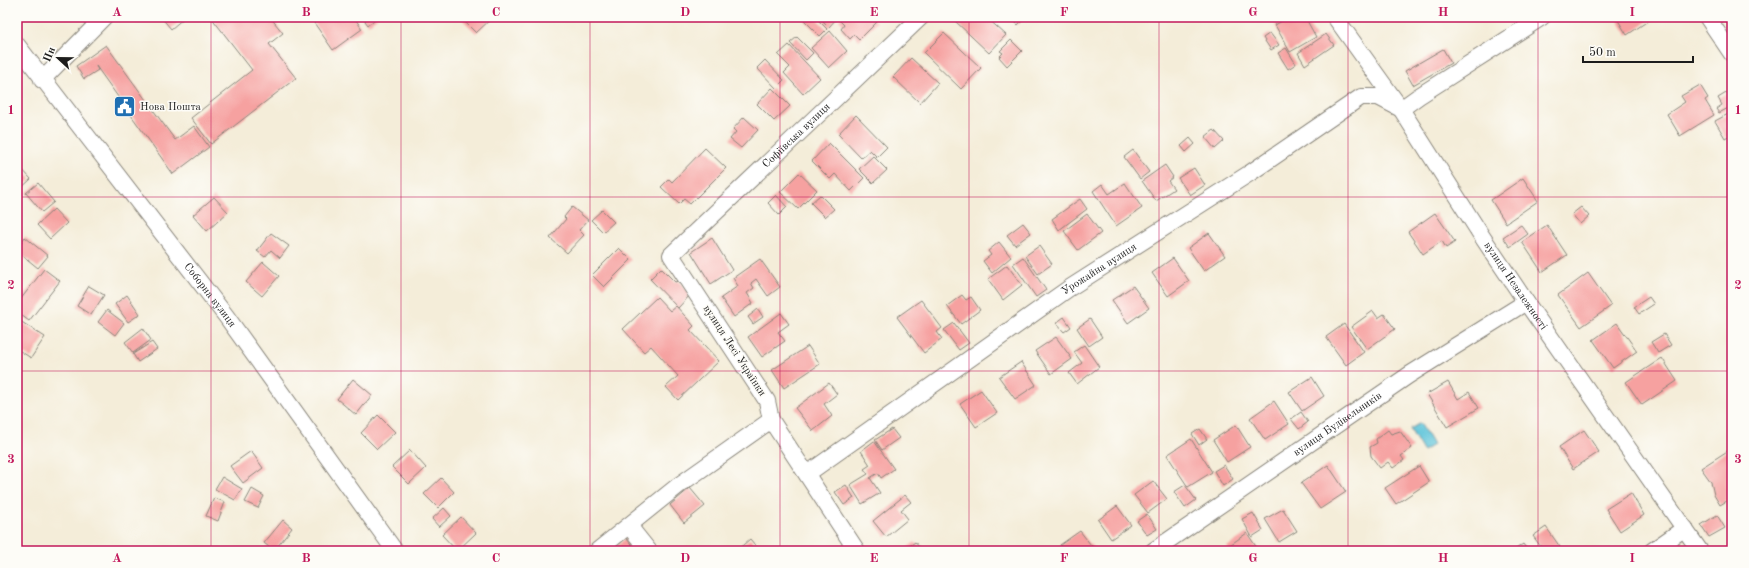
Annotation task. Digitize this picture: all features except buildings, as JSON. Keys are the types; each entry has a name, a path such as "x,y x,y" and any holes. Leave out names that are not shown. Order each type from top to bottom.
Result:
{"street":[{"path":"42,80 104,17"},
{"name":"Софіївська вулиця","path":"671,255 921,17"},
{"name":"вулиця Незалежності","path":"1336,17 1401,109 1483,238 1526,302 1700,551"},
{"path":"1401,109 1542,17"},
{"path":"1707,17 1732,54"},
{"name":"Соборна вулиця","path":"17,45 42,80 226,316 395,551"},
{"name":"Урожайна вулиця","path":"807,474 1068,289 1250,173 1360,96 1378,97 1401,109"},
{"name":"вулиця Лесі Українки","path":"671,255 767,401 772,420 857,551"},
{"name":"вулиця Будівельників","path":"1153,551 1409,375 1526,302"},
{"path":"597,551 678,485 772,420"},
{"path":"629,526 650,551"},
{"path":"1652,551 1685,528"}],"water":[{"path":"1420,423 1433,445 1423,451 1410,429"}],"place":[{"name":"Нова Пошта","path":"125,107"}]}
